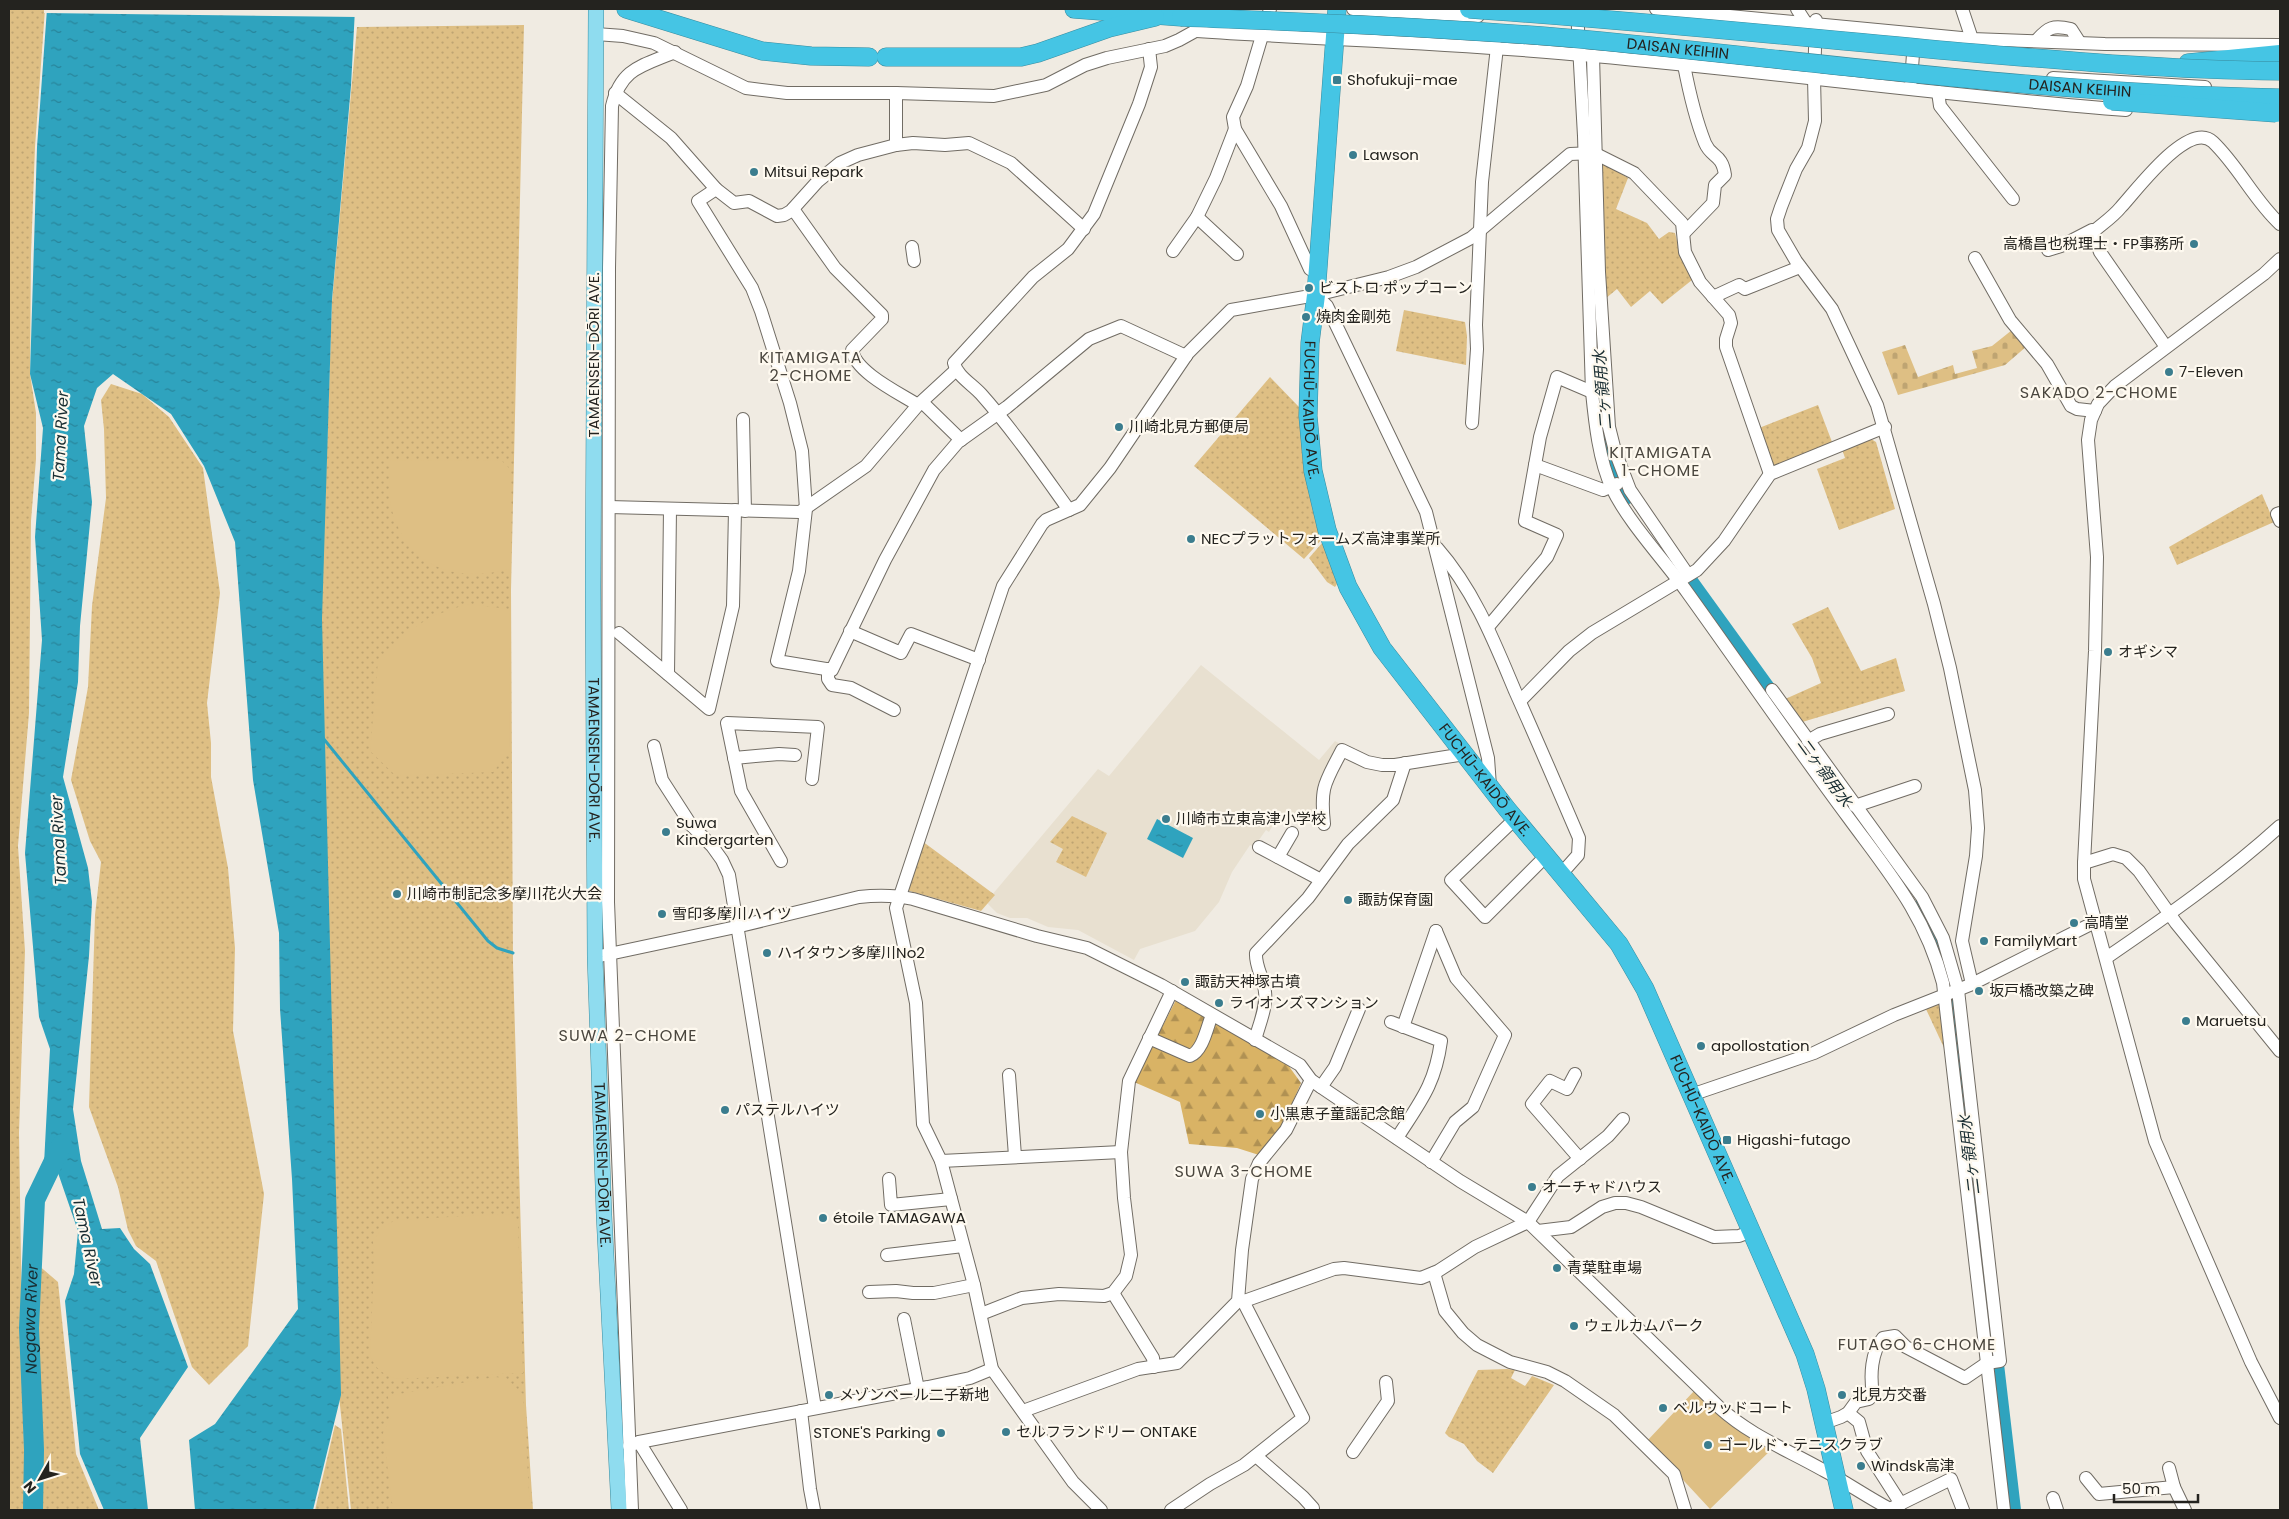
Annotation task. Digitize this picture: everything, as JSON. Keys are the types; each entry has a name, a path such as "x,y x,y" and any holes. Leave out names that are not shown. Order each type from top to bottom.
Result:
{"highway":[{"path":"626,9 762,51 811,56 1021,57 1109,28 1155,17"},
{"name":"DAISAN KEIHIN","path":"1074,9 1155,17 1447,30 1598,41 2004,82 2280,98"},
{"name":"DAISAN KEIHIN","path":"1469,9 1598,18 1908,47 2155,66 2280,71"},
{"name":"FUCHŪ-KAIDŌ AVE.","path":"1336,14 1318,273 1310,342 1308,416 1313,471 1327,530 1348,587 1373,634 1405,679 1515,818 1619,944 1649,996 1690,1095 1805,1354 1824,1423 1844,1510"},
{"path":"2155,66 2280,54"},
{"path":"2004,82 2107,100 2175,107 2280,113"}],"main road":[{"name":"TAMAENSEN-DŌRI AVE.","path":"596,9 593,578 602,956 604,1214 619,1510"}],"street":[{"path":"1193,32 1202,9"},
{"path":"1353,9 1453,14 1578,31 1912,66 2088,80 2280,90"},
{"path":"1577,9 1578,54 1590,153 1609,427 1615,451 1626,480 1639,506 1684,578 1802,756 1910,902 1925,930 1951,994"},
{"path":"1658,9 1811,22 1972,39 2085,43 2280,45"},
{"path":"1798,9 1811,22 1815,121 1808,148 1796,169 1777,219 1778,230 1800,267 1832,309 1865,377 1885,427 1946,650 1975,790 1978,828 1976,856 1962,941 1972,984"},
{"path":"1962,9 1972,39"},
{"path":"596,34 623,36 654,42 723,79 746,88 787,93 896,93 994,96 1031,89 1046,84 1085,65 1108,58 1165,46 1224,15 1269,13 1336,14 2089,65 2280,75"},
{"path":"1173,251 1197,217 1216,178 1234,129 1233,117 1247,86 1269,13"},
{"path":"1193,32 1578,54 1910,88 1984,98 2280,120"},
{"path":"1910,88 1915,34"},
{"path":"2085,43 2089,65 2086,107"},
{"path":"1472,423 1477,349 1476,326 1482,182 1497,48"},
{"path":"1069,510 996,413 956,370 954,363 1032,277 1068,249 1094,214 1139,104 1151,67 1149,49"},
{"path":"632,1510 634,1444 602,956 608,692 609,268 612,106 615,94 624,76 675,52"},
{"path":"1594,56 1590,153 1592,392 1596,431 1611,487 1622,505 1684,578"},
{"path":"1684,64 1693,106 1706,146 1723,163 1725,175 1715,185 1713,203 1684,233"},
{"path":"1938,92 1940,106 2013,199"},
{"path":"896,93 896,145"},
{"path":"615,94 671,138 716,189 734,203 749,201 777,216 784,215 793,209 818,181 840,163 858,155 896,145 913,143 969,144 1011,163 1084,229"},
{"path":"1234,129 1281,206 1310,269 1318,273"},
{"path":"2048,250 2060,247 2092,230 2092,232 2120,209 2174,149 2196,137 2211,140 2242,175 2262,206 2280,224"},
{"path":"1098,1509 1073,1482 992,1369 974,1284 941,1161 923,1124 916,1003 896,908 898,896 1003,586 1042,524 1080,505 1110,468 1186,356 1231,310 1316,295 1389,278 1416,267 1472,238 1570,154 1590,153 1634,173 1682,223 1685,252 1700,282 1729,315 1731,324 1726,339 1726,347 1770,474"},
{"path":"716,189 698,202 741,269 761,311 790,402 802,451 806,509 799,571 776,659 832,670 850,631 934,470 961,440 1019,398 1088,339 1121,326 1186,356"},
{"path":"793,209 835,268 882,315 882,319 852,350 853,358 860,368 920,403 961,440"},
{"path":"1197,217 1237,254"},
{"path":"2092,232 2105,259 2166,347"},
{"path":"912,247 914,261"},
{"path":"1976,258 2010,320 2047,364 2071,406 2093,415"},
{"path":"2280,259 2264,274 2115,386 2098,404 2093,415 2088,440 2097,558 2084,863 2084,879 2155,1141 2251,1362 2280,1418"},
{"path":"1713,297 1739,285 1745,289 1800,267"},
{"path":"1316,295 1327,306 1426,512 1488,758 1490,786"},
{"path":"609,507 793,513 806,509 866,466 920,403 956,370"},
{"path":"1488,627 1546,557 1556,535 1525,521 1540,437 1557,377 1592,392"},
{"path":"619,633 709,708 733,606 740,510 743,419"},
{"path":"1520,701 1569,650 1592,633 1684,578 1706,562 1724,541 1770,474 1885,427"},
{"path":"1535,465 1603,490 1626,480"},
{"path":"668,674 670,508"},
{"path":"2280,513 2277,514 2280,521"},
{"path":"1435,546 1449,562 1488,627 1579,838 1578,855 1562,873"},
{"path":"850,631 901,653 911,634 979,660"},
{"path":"828,669 828,679 832,686 851,688 894,710"},
{"path":"1772,690 1922,897 1946,944 1993,1362 2004,1510"},
{"path":"1808,741 1820,734 1888,714"},
{"path":"781,861 741,791 727,723 818,727 812,779"},
{"path":"654,746 662,780 691,825 712,846 722,860 729,875 815,1408"},
{"path":"1324,824 1321,798 1323,788 1342,750 1367,762 1382,765 1465,754"},
{"path":"734,758 779,754 795,755"},
{"path":"1255,1040 1266,999 1256,962 1256,953 1308,898 1348,844 1393,800 1405,763"},
{"path":"1855,806 1915,786"},
{"path":"1515,818 1451,880 1485,917 1546,856"},
{"path":"2106,958 2170,914 2245,858 2280,826"},
{"path":"1278,857 1292,833"},
{"path":"1259,847 1321,880"},
{"path":"2084,863 2113,854 2126,858 2139,871 2170,914 2280,1051"},
{"path":"602,956 736,927 859,897 898,896 1037,936 1075,944 1172,991 1300,1064 1316,1084 1431,1162 1528,1222 1735,1422 1890,1509 1899,1507 1951,1479 1963,1510"},
{"path":"1690,1095 1793,1062 1894,1015 1951,994 2095,922"},
{"path":"1403,1026 1436,931 1456,978 1505,1035 1473,1107 1455,1122 1431,1162"},
{"path":"1946,944 1954,947 1962,941"},
{"path":"980,1314 1022,1298 1059,1294 1104,1296 1113,1293 1126,1276 1131,1255 1121,1152 1128,1081 1172,991"},
{"path":"1171,1510 1210,1484 1238,1470 1303,1418 1240,1301 1242,1250 1252,1179 1259,1163 1286,1130 1316,1084 1335,1067 1359,1009"},
{"path":"1149,1038 1190,1056 1195,1054 1202,1041 1212,1015"},
{"path":"1390,1022 1442,1041 1438,1065 1430,1086 1397,1138"},
{"path":"1575,1074 1567,1089 1550,1081 1532,1104 1580,1159"},
{"path":"1009,1075 1015,1156"},
{"path":"1023,1411 1138,1369 1170,1365 1183,1359 1240,1301 1334,1269 1344,1268 1421,1278 1434,1273 1475,1247 1528,1222 1558,1176 1608,1136 1623,1119"},
{"path":"941,1161 1121,1152"},
{"path":"888,1179 891,1205 951,1199"},
{"path":"1538,1231 1571,1227 1602,1207 1615,1203 1626,1203 1641,1207 1714,1236 1739,1236 1752,1232"},
{"path":"887,1255 963,1246"},
{"path":"1434,1273 1445,1311 1463,1333 1477,1345 1510,1362 1546,1372 1566,1381 1614,1415 1674,1474 1685,1510"},
{"path":"869,1292 934,1293 974,1284"},
{"path":"1113,1293 1152,1358 1154,1367"},
{"path":"904,1319 918,1389"},
{"path":"1824,1423 1848,1413 1856,1402 1868,1399 1873,1394 1871,1380 1876,1346 1883,1338 1895,1336 1906,1347 1965,1378 1993,1362"},
{"path":"634,1444 918,1389 970,1378 992,1369"},
{"path":"1353,1452 1388,1401 1386,1382"},
{"path":"801,1411 814,1510"},
{"path":"1848,1413 1858,1422 1867,1451 1899,1507"},
{"path":"634,1444 681,1510"},
{"path":"1256,1456 1303,1497 1313,1508 1311,1510"},
{"path":"2169,1468 2174,1487 2185,1510"},
{"path":"2086,1478 2099,1494 2174,1487"}],"shaded area":[{"name":"川崎市立東高津小学校","path":"1201,665 1319,760 1335,741 1342,745 1320,826 1280,812 1269,832 1266,830 1254,847 1250,845 1232,872 1219,902 1195,931 1140,949 1134,960 1078,930 1048,927 1027,918 1010,918 997,913 986,902 1098,769 1109,776"}],"green space":[{"path":"9,9 45,9 35,147 31,255 30,374 36,413 36,459 31,521 29,713 18,846 25,951 19,1133 25,1510 9,1510"},
{"path":"524,25 511,590 513,963 526,1405 533,1510 351,1510 339,1396 321,620 332,302 357,27"},
{"path":"1600,161 1628,178 1616,209 1647,223 1659,239 1669,232 1675,233 1680,253 1692,280 1662,304 1650,291 1631,307 1617,289 1605,299"},
{"path":"1404,310 1465,322 1467,336 1466,365 1396,351"},
{"path":"2012,330 2027,346 2005,365 1898,395 1882,352 1905,345 1918,377 1953,365 1955,374 1977,368 1972,351 1992,346"},
{"path":"1270,377 1299,407 1305,470 1322,539 1304,559 1194,466"},
{"path":"111,384 142,394 169,417 203,468 220,593 207,703 211,743 211,777 228,868 235,948 233,1031 264,1194 248,1346 209,1385 192,1367 156,1261 136,1246 128,1230 118,1187 89,1107 95,915 101,862 90,841 71,780 88,687 92,606 106,498 104,429 101,400"},
{"path":"1818,405 1832,442 1773,467 1759,428"},
{"path":"1871,439 1876,442 1895,509 1839,530 1817,469 1845,458 1842,449"},
{"path":"501,460 509,468 509,569 489,573 469,574 451,572 435,566 420,556 408,544 398,527 391,507 389,461"},
{"path":"2262,494 2274,522 2177,565 2169,547"},
{"path":"1323,542 1336,580 1337,584 1335,587 1327,582 1309,558"},
{"path":"467,604 509,609 510,751 493,772 396,776 370,751 378,661 406,634 430,617"},
{"path":"1828,607 1861,671 1896,658 1905,691 1799,723 1783,700 1821,683 1812,658 1792,624"},
{"path":"1072,816 1107,833 1086,877 1056,862 1063,849 1050,842"},
{"path":"922,841 995,895 981,911 906,890"},
{"path":"1176,1000 1288,1065 1301,1083 1281,1129 1259,1155 1237,1148 1189,1144 1180,1102 1134,1082"},
{"path":"1941,1001 1946,1052 1925,1007"},
{"path":"514,1215 518,1226 523,1373 397,1379 380,1370 374,1364 370,1354 374,1265 373,1241 382,1228 395,1220"},
{"path":"37,1264 58,1282 76,1454 99,1510 42,1510"},
{"path":"1478,1370 1515,1370 1511,1378 1525,1386 1532,1376 1554,1385 1493,1473 1477,1461 1464,1444 1445,1433"},
{"path":"495,1377 506,1378 523,1394 530,1510 393,1510 383,1433 391,1417 388,1396"},
{"name":"ゴールド・テニスクラブ","path":"1695,1390 1726,1422 1771,1450 1710,1509 1647,1441"},
{"path":"335,1425 341,1429 349,1510 315,1510"}],"water":[{"name":"Tama River","path":"47,9 355,9 351,86 332,300 322,619 341,1395 313,1510 195,1510 189,1440 215,1424 298,1309 292,1179 280,1009 279,933 253,780 235,542 204,466 171,414 113,374 97,388 84,426 92,502 80,626 78,682 63,777 88,868 92,902 89,956 73,1109 81,1161 102,1229 120,1228 134,1249 150,1264 188,1367 140,1438 148,1510 104,1510 80,1454 65,1301 74,1274 78,1231 57,1170 44,1164 50,1049 39,1017 25,853 42,640 35,537 43,428 30,374 37,147"},
{"path":"1157,819 1193,838 1183,858 1147,839"}],"pier":[{"path":"44,9 357,9 357,17 44,13"}],"waterway":[{"name":"二ヶ領用水","path":"1598,337 1602,418 1611,457 1627,494"},
{"name":"二ヶ領用水","path":"1673,561 1782,712"},
{"path":"323,738 488,941 497,948 513,953"},
{"name":"二ヶ領用水","path":"1921,909 1931,928 1949,979 2011,1510"},
{"name":"Nogawa River","path":"33,1510 34,1450 29,1328 35,1200 62,1144"}],"place":[{"name":"Shofukuji-mae","path":"1337,80"},
{"name":"Lawson","path":"1353,155"},
{"name":"Mitsui Repark","path":"754,172"},
{"name":"高橋昌也税理士・FP事務所","path":"2194,244"},
{"name":"ビストロ ポップコーン","path":"1309,288"},
{"name":"焼肉金剛苑","path":"1306,317"},
{"name":"7-Eleven","path":"2169,372"},
{"name":"川崎北見方郵便局","path":"1119,427"},
{"name":"NECプラットフォームズ高津事業所","path":"1191,539"},
{"name":"オギシマ","path":"2108,652"},
{"name":"川崎市立東高津小学校","path":"1166,819"},
{"name":"Suwa Kindergarten","path":"666,832"},
{"name":"川崎市制記念多摩川花火大会","path":"397,894"},
{"name":"諏訪保育園","path":"1348,900"},
{"name":"雪印多摩川ハイツ","path":"662,914"},
{"name":"高晴堂","path":"2074,923"},
{"name":"FamilyMart","path":"1984,941"},
{"name":"ハイタウン多摩川No2","path":"767,953"},
{"name":"諏訪天神塚古墳","path":"1185,982"},
{"name":"坂戸橋改築之碑","path":"1979,991"},
{"name":"ライオンズマンション","path":"1219,1003"},
{"name":"Maruetsu","path":"2186,1021"},
{"name":"apollostation","path":"1701,1046"},
{"name":"パステルハイツ","path":"725,1110"},
{"name":"小黒恵子童謡記念館","path":"1260,1114"},
{"name":"Higashi-futago","path":"1727,1140"},
{"name":"オーチャドハウス","path":"1532,1187"},
{"name":"étoile TAMAGAWA","path":"823,1218"},
{"name":"青葉駐車場","path":"1557,1268"},
{"name":"ウェルカムパーク","path":"1574,1326"},
{"name":"メゾンベール二子新地","path":"829,1395"},
{"name":"北見方交番","path":"1842,1395"},
{"name":"ベルウッドコート","path":"1663,1408"},
{"name":"セルフランドリー ONTAKE","path":"1006,1432"},
{"name":"STONE'S Parking","path":"941,1433"},
{"name":"ゴールド・テニスクラブ","path":"1708,1445"},
{"name":"Windsk高津","path":"1861,1466"}],"district":[{"name":"KITAMIGATA 2-CHOME","path":"811,366"},
{"name":"SAKADO 2-CHOME","path":"2099,392"},
{"name":"KITAMIGATA 1-CHOME","path":"1661,461"},
{"name":"SUWA 2-CHOME","path":"628,1035"},
{"name":"SUWA 3-CHOME","path":"1244,1171"},
{"name":"FUTAGO 6-CHOME","path":"1917,1344"}]}
